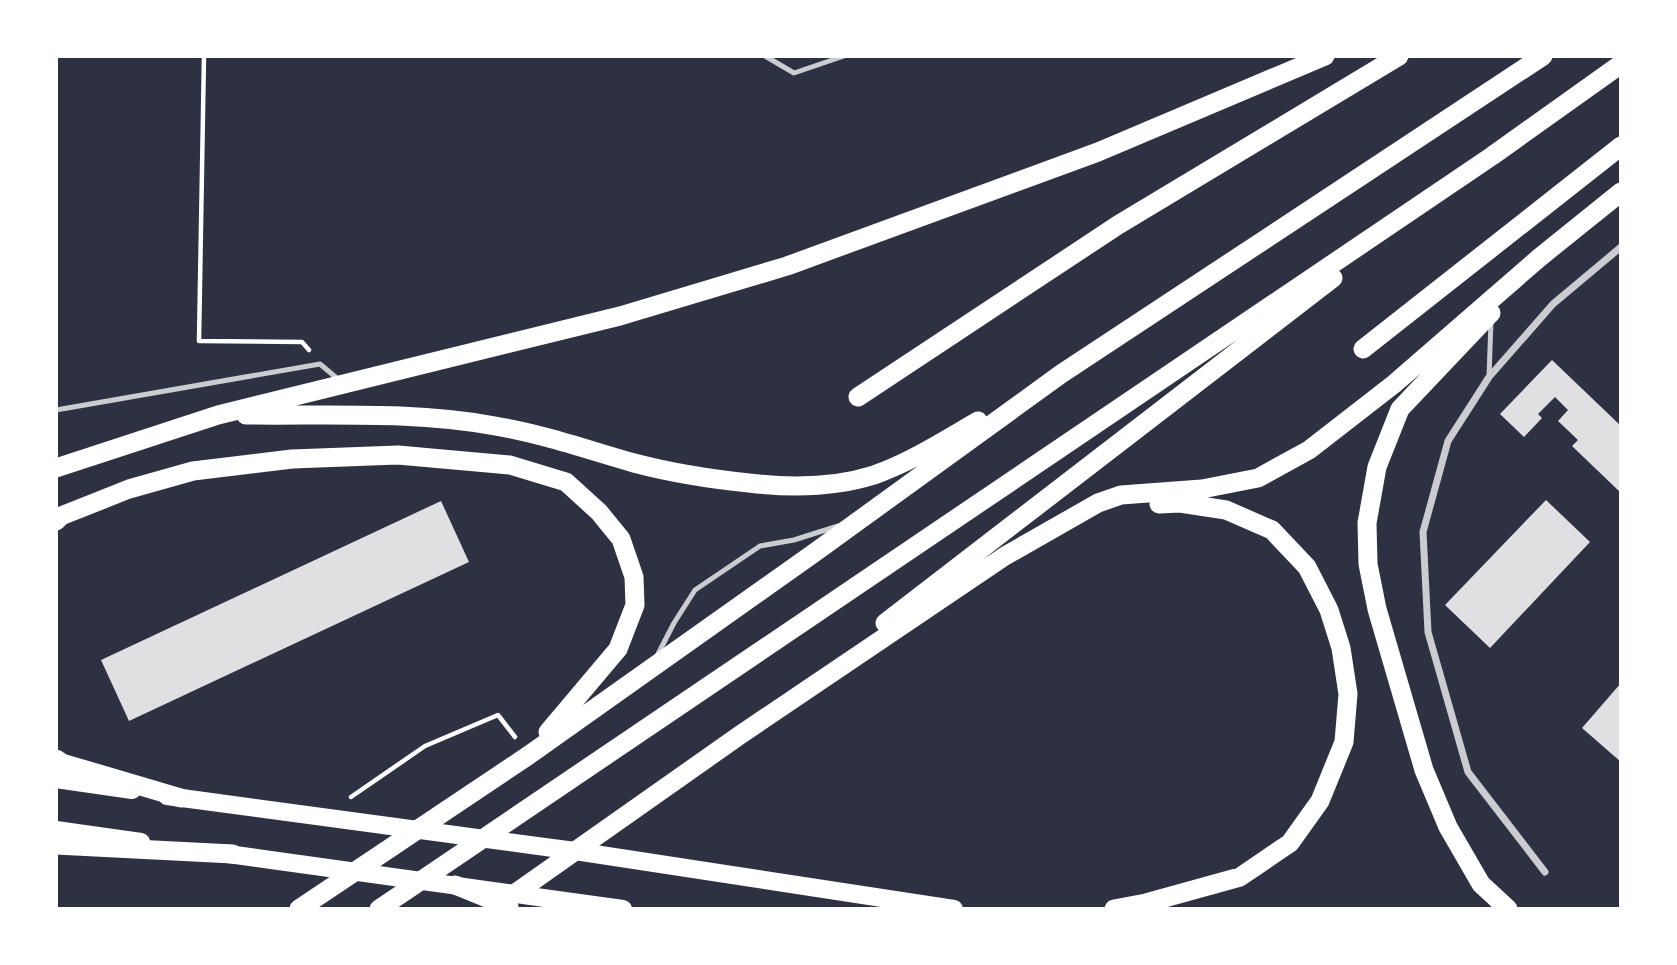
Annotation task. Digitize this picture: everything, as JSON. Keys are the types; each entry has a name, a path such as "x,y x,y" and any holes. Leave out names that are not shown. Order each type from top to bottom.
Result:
{"highway":[{"path":"56,468 218,415 620,316 787,266 1098,152 1325,56"},
{"path":"858,397 1118,225 1399,56"},
{"path":"299,909 529,755 1061,374 1544,56"},
{"path":"379,909 1492,156 1621,64"},
{"path":"1363,349 1621,146"},
{"path":"740,734 1492,156"},
{"path":"493,909 740,734 1005,556 1098,503 1121,495 1202,489 1258,478 1309,450 1394,384 1539,258 1621,192"},
{"path":"1508,909 1481,884 1448,827 1424,770 1377,609 1368,564 1367,523 1377,467 1400,409 1539,258"},
{"path":"218,415 415,416 495,426 572,443 633,463 692,477 768,486 821,487 875,474 930,449 1061,374"},
{"path":"56,521 61,516 129,489 193,471 292,459 398,455 496,463 566,482 599,512 621,539 634,577 635,605 618,649 529,755"},
{"path":"1075,516 1130,506 1180,503 1226,510 1272,530 1307,567 1329,610 1341,648 1348,694 1344,742 1320,802 1290,843 1240,877 1114,909"},
{"path":"56,759 181,798"},
{"path":"56,845 233,854"},
{"path":"455,886 515,909"}],"main road":[{"path":"56,779 575,851 954,909"},
{"path":"56,830 623,909"}],"street":[{"path":"1545,872 1468,772 1428,632 1423,532 1448,441 1489,377 1553,304 1621,247"}],"lane":[{"path":"765,56 794,72 844,56"},
{"path":"1489,377 1491,312"},
{"path":"56,410 320,364 344,384"},
{"path":"650,668 695,590 760,546 794,540 861,519"}],"path":[{"path":"204,56 200,341 302,342 320,364"},
{"path":"349,799 425,746 498,715 529,755"}],"building":[{"path":"1552,360 1621,426 1621,493 1572,446 1578,440 1558,421 1568,410 1555,397 1538,414 1542,418 1524,437 1500,414"},
{"path":"1546,500 1590,542 1490,648 1445,605"},
{"path":"441,501 469,562 129,721 101,660"},
{"path":"1621,683 1621,762 1582,728"}]}
